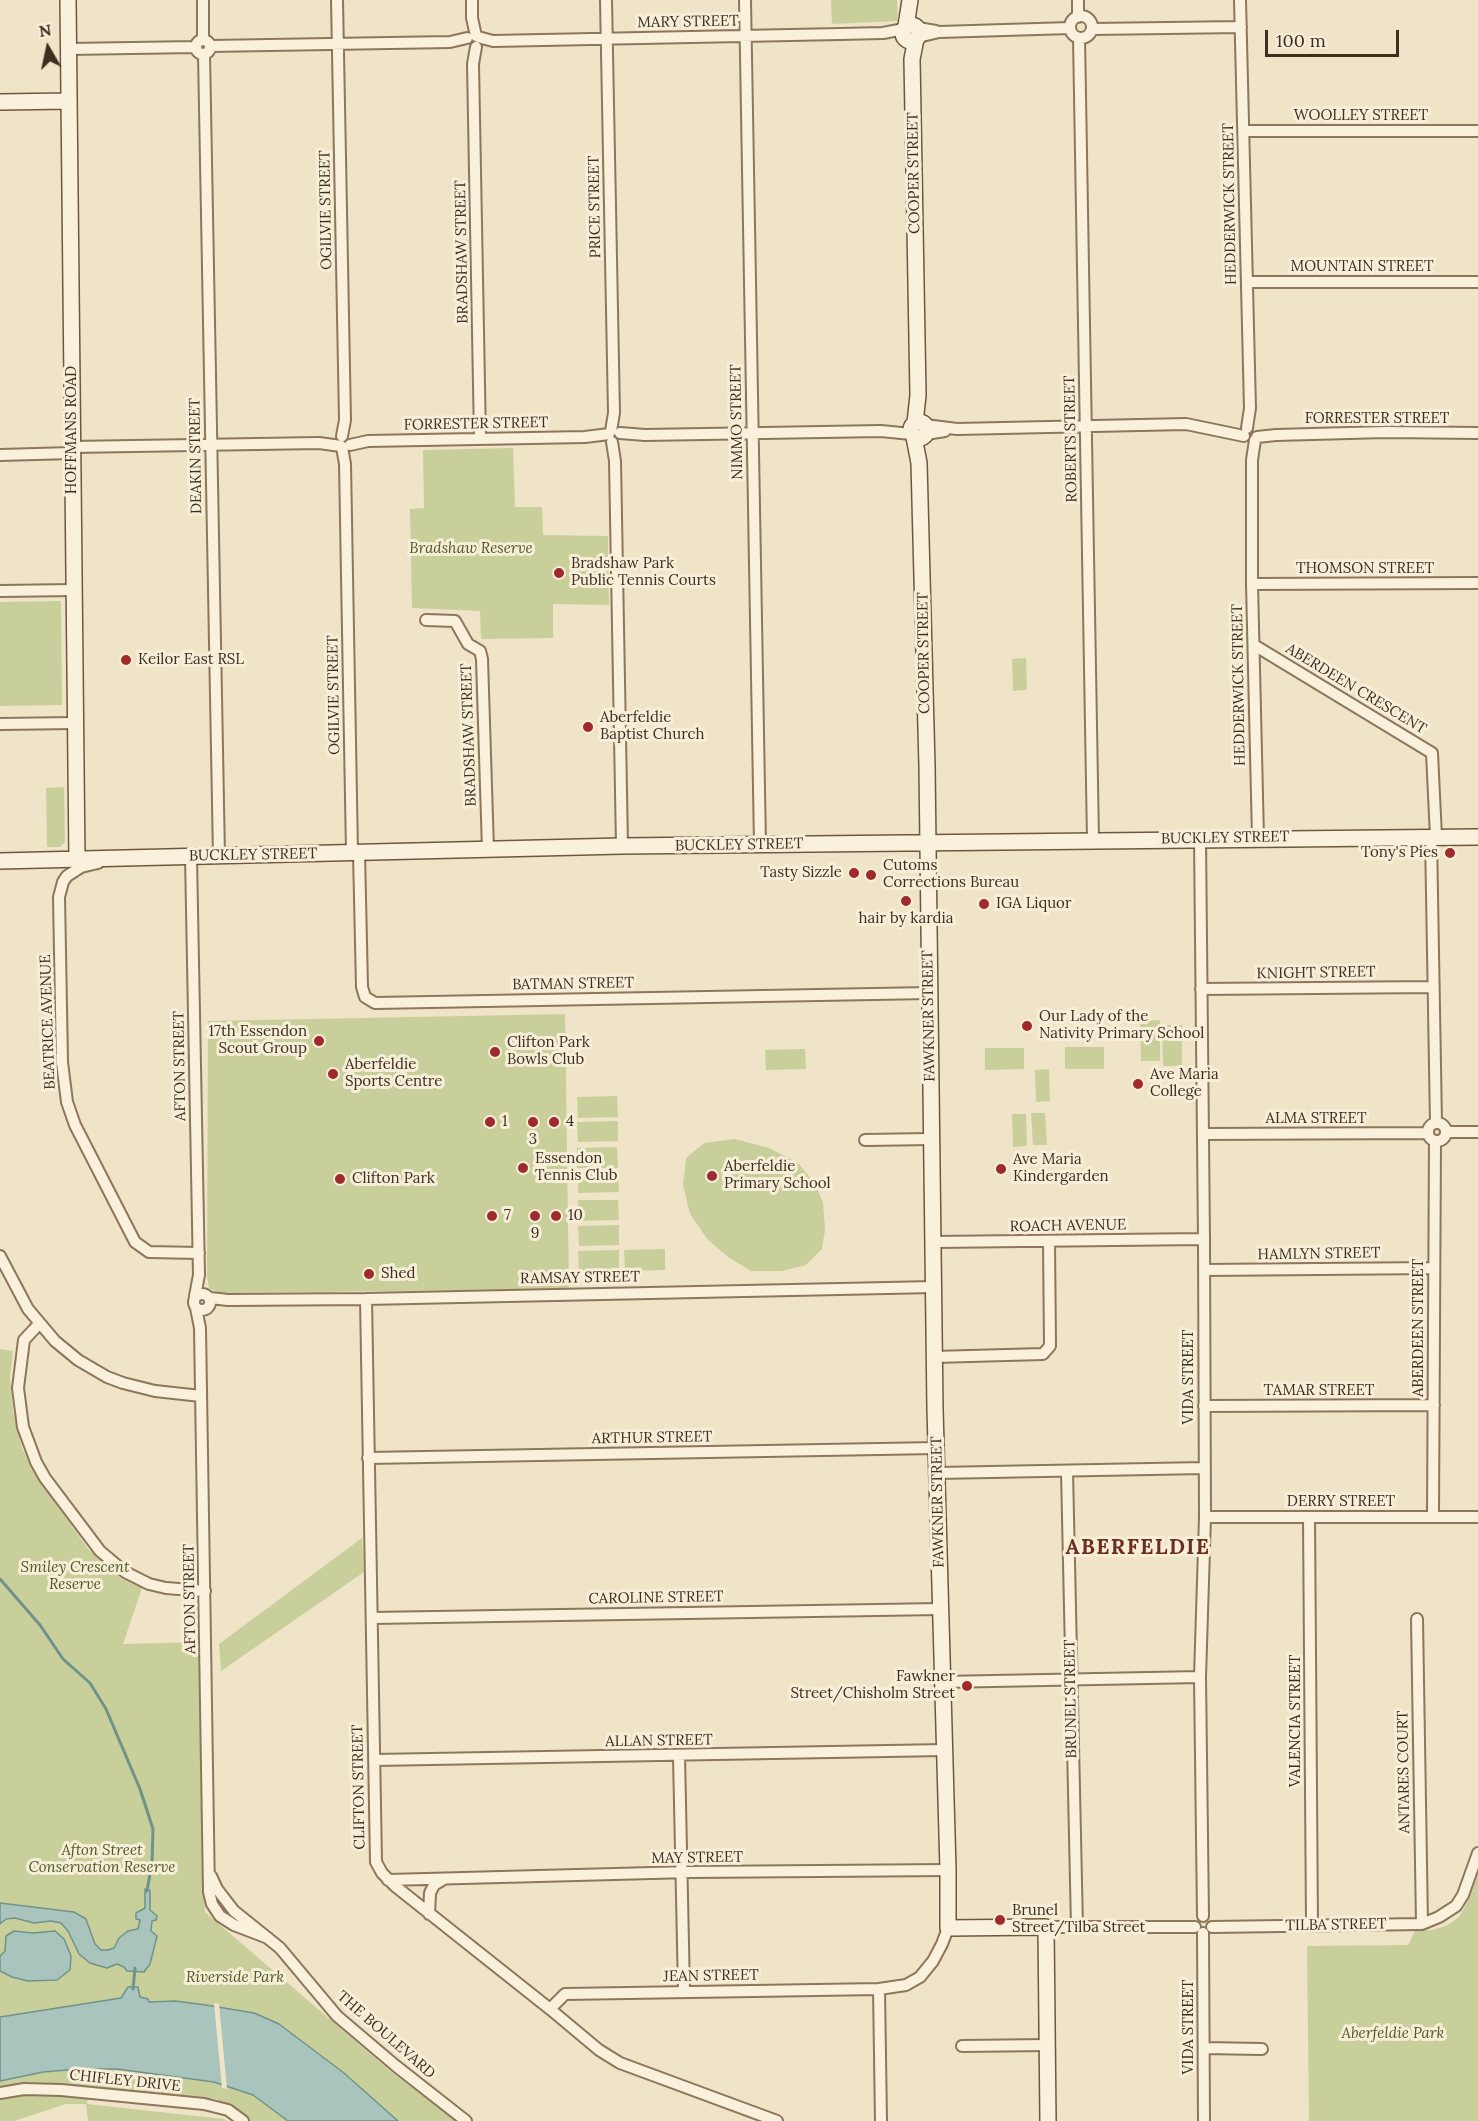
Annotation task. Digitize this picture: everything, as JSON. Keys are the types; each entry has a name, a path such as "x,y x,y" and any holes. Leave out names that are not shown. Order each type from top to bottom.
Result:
{"main road":[{"name":"HOFFMANS ROAD","path":"68,0 77,860"},
{"name":"COOPER STREET","path":"910,3 927,766 926,843"},
{"path":"0,102 69,101"},
{"name":"BUCKLEY STREET","path":"0,861 622,846 1200,838 1478,837"},
{"name":"FAWKNER STREET","path":"926,843 934,1357 948,1928"},
{"name":"TILBA STREET","path":"948,1928 1046,1928"},
{"path":"1046,1928 1048,2121"}],"street":[{"name":"DEAKIN STREET","path":"203,0 219,856"},
{"name":"OGILVIE STREET","path":"337,0 355,853"},
{"name":"BRADSHAW STREET","path":"472,0 480,438"},
{"name":"PRICE STREET","path":"606,0 622,846"},
{"name":"NIMMO STREET","path":"745,0 760,844"},
{"path":"1078,0 1078,17"},
{"name":"HEDDERWICK STREET","path":"1240,0 1252,460 1252,584 1258,838"},
{"path":"1078,17 1088,19 1092,29 1086,37 1079,38 1074,36 1070,28 1072,21 1078,17"},
{"path":"1092,29 1241,27"},
{"name":"MARY STREET","path":"69,50 1070,28"},
{"name":"ROBERTS STREET","path":"1079,38 1094,840"},
{"name":"WOOLLEY STREET","path":"1244,131 1478,131"},
{"name":"MOUNTAIN STREET","path":"1246,282 1478,282"},
{"name":"FORRESTER STREET","path":"0,455 211,444 1186,424 1226,431 1276,435 1478,433"},
{"name":"THOMSON STREET","path":"1252,584 1478,583"},
{"path":"0,591 74,590"},
{"name":"BRADSHAW STREET","path":"426,620 455,621 468,644 480,651 488,850"},
{"name":"ABERDEEN CRESCENT","path":"1254,645 1432,753 1433,837"},
{"path":"0,724 75,723"},
{"path":"1433,837 1432,987 1436,1123"},
{"name":"VIDA STREET","path":"1200,838 1204,1239 1204,1518 1200,1677 1203,1916 1209,1918 1203,1929 1204,2121"},
{"name":"BATMAN STREET","path":"355,853 362,987 365,997 375,1003 929,993"},
{"name":"AFTON STREET","path":"191,857 199,1275 203,1302 200,1328 210,1871"},
{"name":"BEATRICE AVENUE","path":"113,859 81,867 73,872 63,882 59,897 62,1062 65,1092 70,1113 135,1242 149,1252 199,1253"},
{"name":"KNIGHT STREET","path":"1201,989 1432,987"},
{"path":"1436,1123 1443,1125 1447,1132 1443,1139 1432,1137 1430,1127 1436,1123"},
{"path":"1447,1132 1478,1132"},
{"name":"ALMA STREET","path":"1203,1134 1432,1137"},
{"name":"ABERDEEN STREET","path":"1432,1137 1433,1516"},
{"path":"865,1140 931,1139"},
{"name":"ROACH AVENUE","path":"933,1242 1204,1239"},
{"path":"934,1357 1043,1354 1050,1347 1049,1241"},
{"path":"0,1256 22,1300 39,1324 66,1351 107,1377 155,1391 201,1396"},
{"name":"HAMLYN STREET","path":"1204,1270 1434,1268"},
{"name":"RAMSAY STREET","path":"203,1302 934,1287"},
{"name":"CLIFTON STREET","path":"366,1299 376,1862 388,1880 599,2050 620,2063 777,2121"},
{"path":"39,1324 24,1340 18,1388 23,1427 36,1462 45,1478 100,1551 125,1572 149,1584 166,1588 205,1590"},
{"name":"TAMAR STREET","path":"1204,1406 1434,1405"},
{"name":"ARTHUR STREET","path":"368,1458 936,1448"},
{"path":"938,1473 1204,1468"},
{"name":"BRUNEL STREET","path":"1067,1471 1077,1927"},
{"name":"VALENCIA STREET","path":"1310,1517 1312,1925"},
{"name":"DERRY STREET","path":"1204,1518 1478,1517"},
{"name":"CAROLINE STREET","path":"372,1618 940,1609"},
{"name":"ANTARES COURT","path":"1416,1619 1422,1924"},
{"path":"942,1682 1200,1677"},
{"name":"ALLAN STREET","path":"374,1760 945,1750"},
{"path":"679,1756 684,1992"},
{"name":"TILBA STREET","path":"1046,1928 1203,1929 1422,1924 1456,1906 1463,1895 1478,1853"},
{"name":"MAY STREET","path":"388,1880 948,1870"},
{"name":"THE BOULEVARD","path":"210,1871 224,1899 246,1922 280,1948 344,2022 466,2121"},
{"path":"429,1914 430,1893 434,1886 447,1878"},
{"name":"FAWKNER STREET","path":"879,1989 906,1985 920,1977 933,1961 948,1928"},
{"path":"879,1989 881,2121"},
{"name":"JEAN STREET","path":"550,2009 565,1994 879,1989"},
{"path":"962,2046 1048,2045"},
{"path":"1204,2048 1262,2049"},
{"name":"CHIFLEY DRIVE","path":"0,2093 24,2089 61,2090 204,2104 228,2110 243,2121"}],"green space":[{"path":"831,0 897,0 898,21 832,24"},
{"name":"Bradshaw Reserve","path":"513,448 515,507 542,507 543,535 608,536 609,605 553,604 553,638 481,639 480,611 412,608 410,509 424,508 423,450"},
{"path":"61,601 62,705 0,706 0,602"},
{"path":"1026,658 1027,690 1013,691 1012,659"},
{"path":"64,787 65,842 60,847 47,847 46,788"},
{"name":"Clifton Park","path":"565,1014 569,1289 219,1293 209,1288 207,1276 208,1021"},
{"path":"1160,1020 1160,1061 1141,1061 1140,1021"},
{"path":"1162,1025 1182,1025 1182,1066 1163,1066"},
{"path":"1065,1047 1104,1047 1104,1069 1065,1069"},
{"path":"985,1048 1024,1048 1024,1069 985,1070"},
{"path":"805,1049 806,1069 766,1070 765,1050"},
{"path":"1049,1069 1050,1101 1036,1102 1035,1070"},
{"path":"617,1096 618,1117 578,1118 577,1097"},
{"path":"1031,1113 1045,1113 1047,1145 1033,1145"},
{"path":"1012,1114 1026,1114 1027,1146 1013,1147"},
{"path":"618,1121 618,1141 578,1142 577,1122"},
{"path":"735,1139 769,1148 798,1163 814,1182 823,1202 825,1230 822,1249 806,1265 782,1271 751,1271 728,1257 708,1240 690,1214 683,1185 686,1158 704,1143"},
{"path":"617,1147 618,1168 577,1168 577,1148"},
{"path":"618,1172 619,1192 578,1193 578,1173"},
{"path":"578,1200 618,1200 619,1220 578,1221"},
{"path":"619,1225 619,1245 579,1246 578,1226"},
{"path":"665,1249 665,1270 625,1271 624,1250"},
{"path":"619,1250 619,1270 579,1271 578,1251"},
{"name":"Afton Street Conservation Reserve","path":"0,1349 13,1351 10,1377 13,1412 22,1448 31,1468 88,1549 122,1579 142,1588 123,1644 199,1642 205,1912 389,2070 457,2121 398,2121 344,2073 279,2024 254,2013 175,2001 160,2003 122,1998 0,2017"},
{"path":"362,1538 364,1572 221,1671 219,1644"},
{"name":"Aberfeldie Park","path":"1478,1874 1478,2121 1309,2121 1307,1946 1408,1945 1415,1931 1446,1926 1459,1917"},
{"path":"117,2069 214,2082 253,2095 288,2121 244,2121 217,2099 89,2087 87,2104 227,2121 88,2121 86,2104 66,2104 14,2121 0,2121 0,2081 43,2072"}],"water":[{"path":"145,1889 150,1890 150,1910 157,1916 156,1920 152,1921 151,1931 157,1936 150,1964 144,1972 127,1971 117,1964 107,1968 90,1963 79,1954 68,1931 61,1923 51,1921 34,1923 15,1918 6,1919 0,1924 0,1903 74,1912 86,1919 95,1944 101,1950 108,1950 114,1948 119,1938 128,1931 138,1929 140,1920 136,1919 136,1913 145,1908"},
{"path":"14,1931 33,1933 55,1931 64,1939 71,1956 70,1970 57,1980 28,1981 0,1971 0,1956 5,1951 6,1936"},
{"path":"128,1987 138,1987 140,1997 148,1999 149,2002 175,2001 254,2013 279,2024 344,2073 398,2121 288,2121 253,2095 214,2082 117,2069 43,2072 0,2081 0,2017 121,1998"}],"pier":[{"path":"214,2003 219,2004 227,2089 222,2088"}],"waterway":[{"path":"0,1579 40,1625 63,1659 90,1683 106,1709 140,1789 153,1829 152,1863 147,1891"},
{"path":"133,1989 135,1968"}],"place":[{"name":"Bradshaw Park Public Tennis Courts","path":"559,573"},
{"name":"Keilor East RSL","path":"126,660"},
{"name":"Aberfeldie Baptist Church","path":"588,727"},
{"name":"Tony's Pies","path":"1450,853"},
{"name":"Tasty Sizzle","path":"854,873"},
{"name":"Cutoms Corrections Bureau","path":"871,875"},
{"name":"hair by kardia","path":"906,901"},
{"name":"IGA Liquor","path":"984,904"},
{"name":"Our Lady of the Nativity Primary School","path":"1027,1026"},
{"name":"17th Essendon Scout Group","path":"319,1041"},
{"name":"Clifton Park Bowls Club","path":"495,1052"},
{"name":"Aberfeldie Sports Centre","path":"333,1074"},
{"name":"Ave Maria College","path":"1138,1084"},
{"name":"1","path":"490,1122"},
{"name":"3","path":"533,1122"},
{"name":"4","path":"554,1122"},
{"name":"Essendon Tennis Club","path":"523,1168"},
{"name":"Ave Maria Kindergarden","path":"1001,1169"},
{"name":"Aberfeldie Primary School","path":"712,1176"},
{"name":"Clifton Park","path":"340,1179"},
{"name":"7","path":"492,1216"},
{"name":"9","path":"535,1216"},
{"name":"10","path":"556,1216"},
{"name":"Shed","path":"369,1274"},
{"name":"Fawkner Street/Chisholm Street","path":"967,1686"},
{"name":"Brunel Street/Tilba Street","path":"1000,1920"}],"district":[{"name":"ABERFELDIE","path":"1138,1548"}],"park label":[{"name":"Smiley Crescent Reserve","path":"75,1576"},
{"name":"Riverside Park","path":"235,1978"}]}
